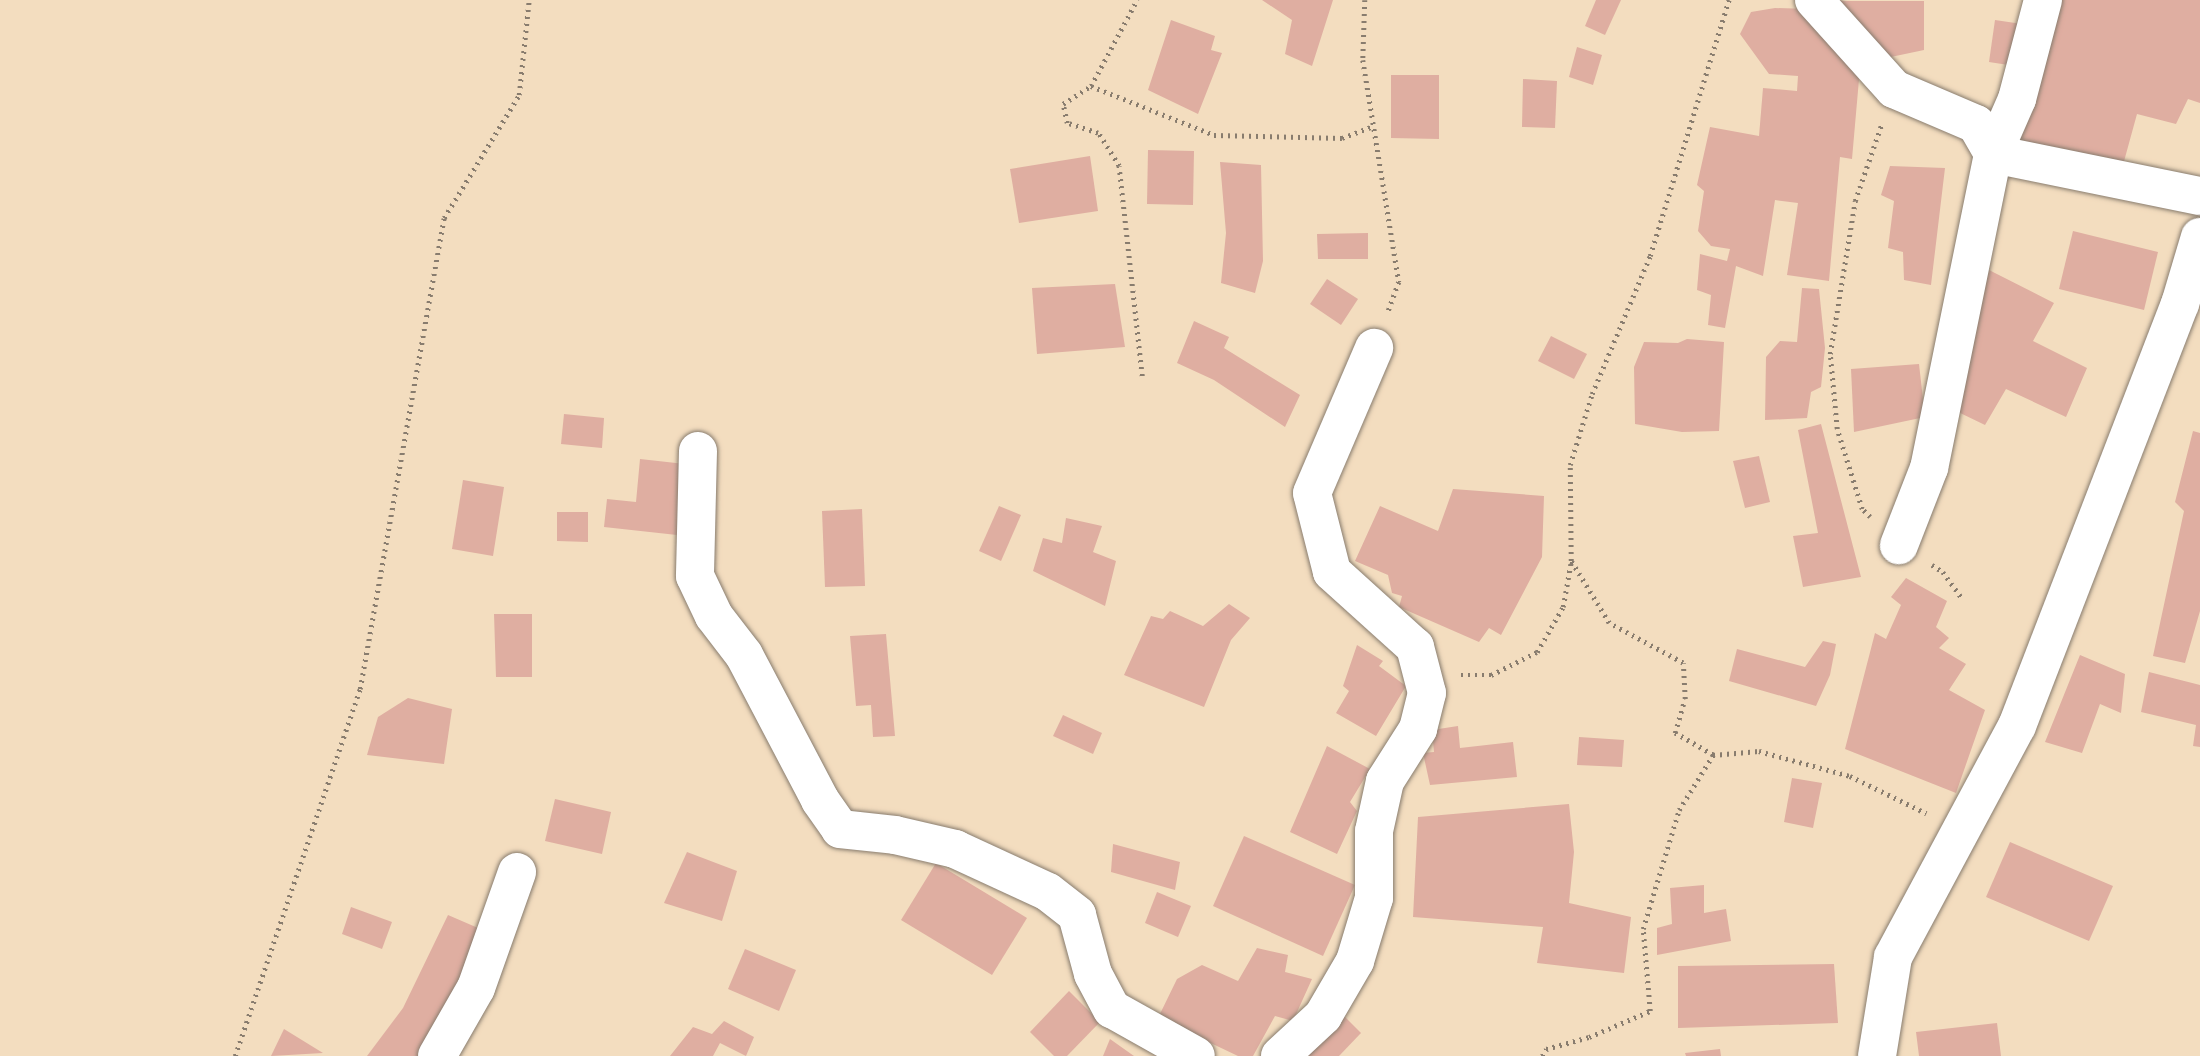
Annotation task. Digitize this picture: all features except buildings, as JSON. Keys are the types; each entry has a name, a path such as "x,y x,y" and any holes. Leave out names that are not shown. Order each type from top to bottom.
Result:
{"street":[{"path":"1814,0 1894,89 1976,124 1993,154 2200,196"},
{"path":"1899,545 1929,468 1993,154 2017,99 2043,0"},
{"path":"1877,1056 1893,957 1964,832 2017,726 2180,304 2200,237"},
{"path":"1280,1056 1323,1016 1355,961 1374,898 1374,831 1385,781 1418,729 1427,693 1415,647 1332,572 1312,493 1374,348"},
{"path":"698,451 695,576 714,616 744,655 820,800 841,829 895,835 955,849 1048,892 1077,915 1093,974 1112,1009 1196,1056"},
{"path":"437,1056 476,988 517,872"}],"path":[{"path":"235,1056 360,689 444,218 519,95 529,0"},
{"path":"1137,0 1091,86 1063,104 1067,123 1098,133 1119,166 1142,376"},
{"path":"1365,0 1363,60 1399,282 1374,348"},
{"path":"1415,647 1462,676 1491,675 1537,652 1563,607 1571,561 1570,465 1592,394 1650,256 1729,0"},
{"path":"1091,86 1214,135 1342,138 1374,126"},
{"path":"1894,89 1855,201 1830,355 1837,429 1862,509 1899,545 1942,572 1962,598"},
{"path":"1571,561 1609,623 1684,663 1685,699 1675,733 1713,755 1759,751 1850,776 1964,832"},
{"path":"1542,1056 1546,1049 1589,1037 1650,1011 1643,929 1679,810 1713,755"}]}
